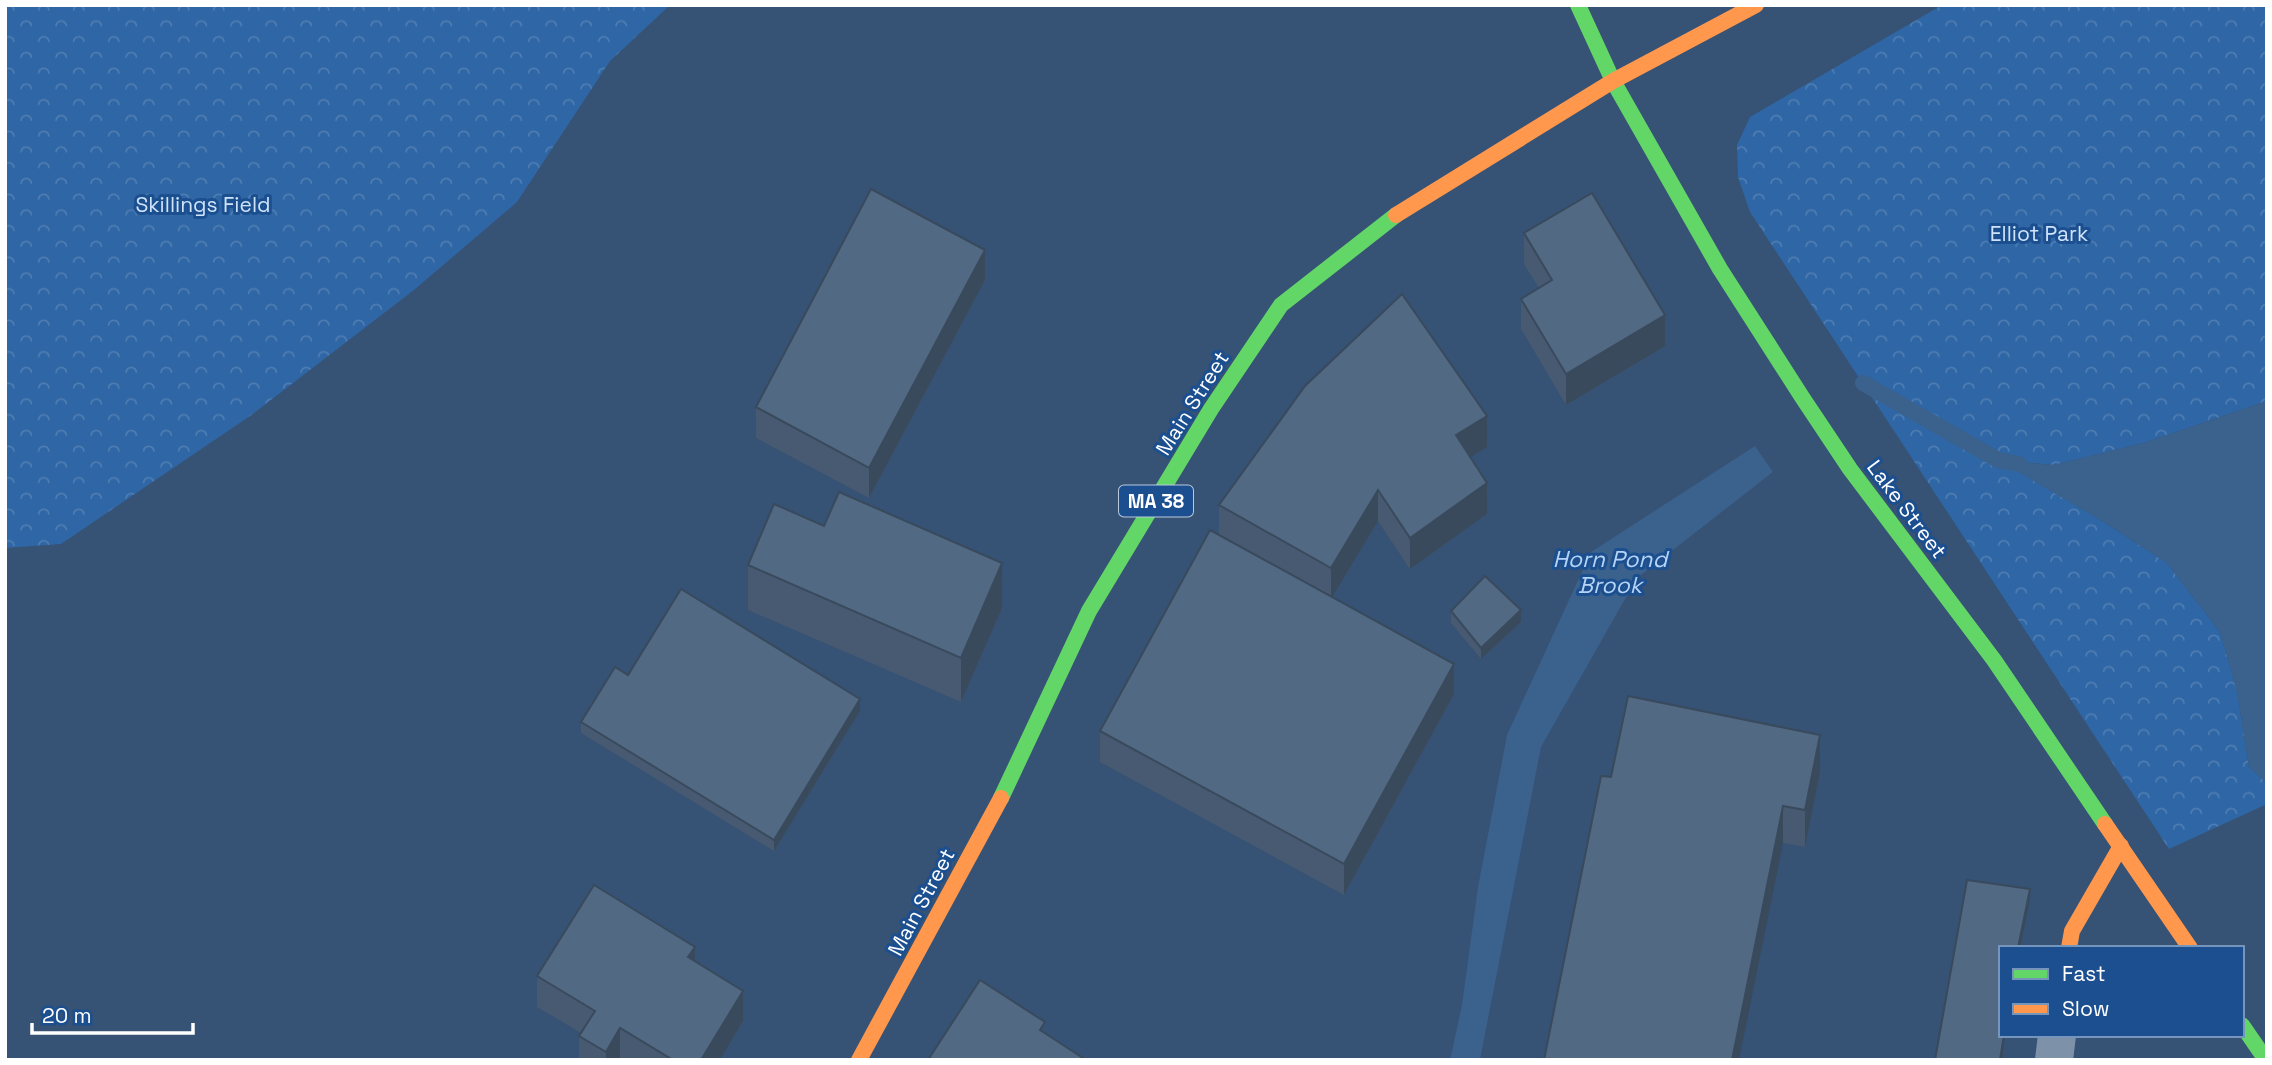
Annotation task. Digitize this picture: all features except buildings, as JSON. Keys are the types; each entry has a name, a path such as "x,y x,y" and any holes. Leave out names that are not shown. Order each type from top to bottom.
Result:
{"main road":[{"name":"Lake Street","path":"1578,5 1612,81 1720,269 1802,397 1850,469 1994,660 2189,946"},
{"name":"Main Street","path":"859,1060 1010,781 1089,611 1211,409 1282,305 1399,212 1612,81 1756,5"},
{"path":"2069,946 2072,931 2121,846"},
{"path":"2244,1027 2266,1060"}],"street":[{"path":"2054,1060 2057,1037"}],"green space":[{"name":"Skillings Field","path":"5,5 670,5 610,61 517,202 414,290 250,416 61,544 5,548"},
{"name":"Elliot Park","path":"1942,5 2267,5 2267,401 2147,442 2054,465 1999,460 2167,563 2220,632 2237,691 2249,767 2267,783 2267,804 2169,849 1750,212 1738,177 1737,145 1750,117"}],"water":[{"path":"2267,401 2267,783 2249,767 2237,691 2220,632 2167,563 2104,522 1998,460 2054,465 2147,442"},
{"name":"Horn Pond Brook","path":"1755,446 1773,472 1637,578 1541,747 1480,1060 1450,1060 1462,1005 1478,887 1507,735 1591,552"}],"waterway":[{"name":"Horn Pond Brook","path":"1863,383 1998,460 2019,464"}],"traffic: fast":[{"path":"1578,5 1613,81"},
{"path":"1613,81 1720,269 1802,397 1850,469 1994,660 2105,824"},
{"path":"1001,798 1089,611 1211,409 1281,305 1396,215"},
{"path":"2244,1028 2266,1060"}],"traffic: slow":[{"path":"1396,215 1613,81 1756,5"},
{"path":"859,1060 1001,798"},
{"path":"2105,824 2189,946"},
{"path":"2069,946 2072,931 2121,846"}]}
